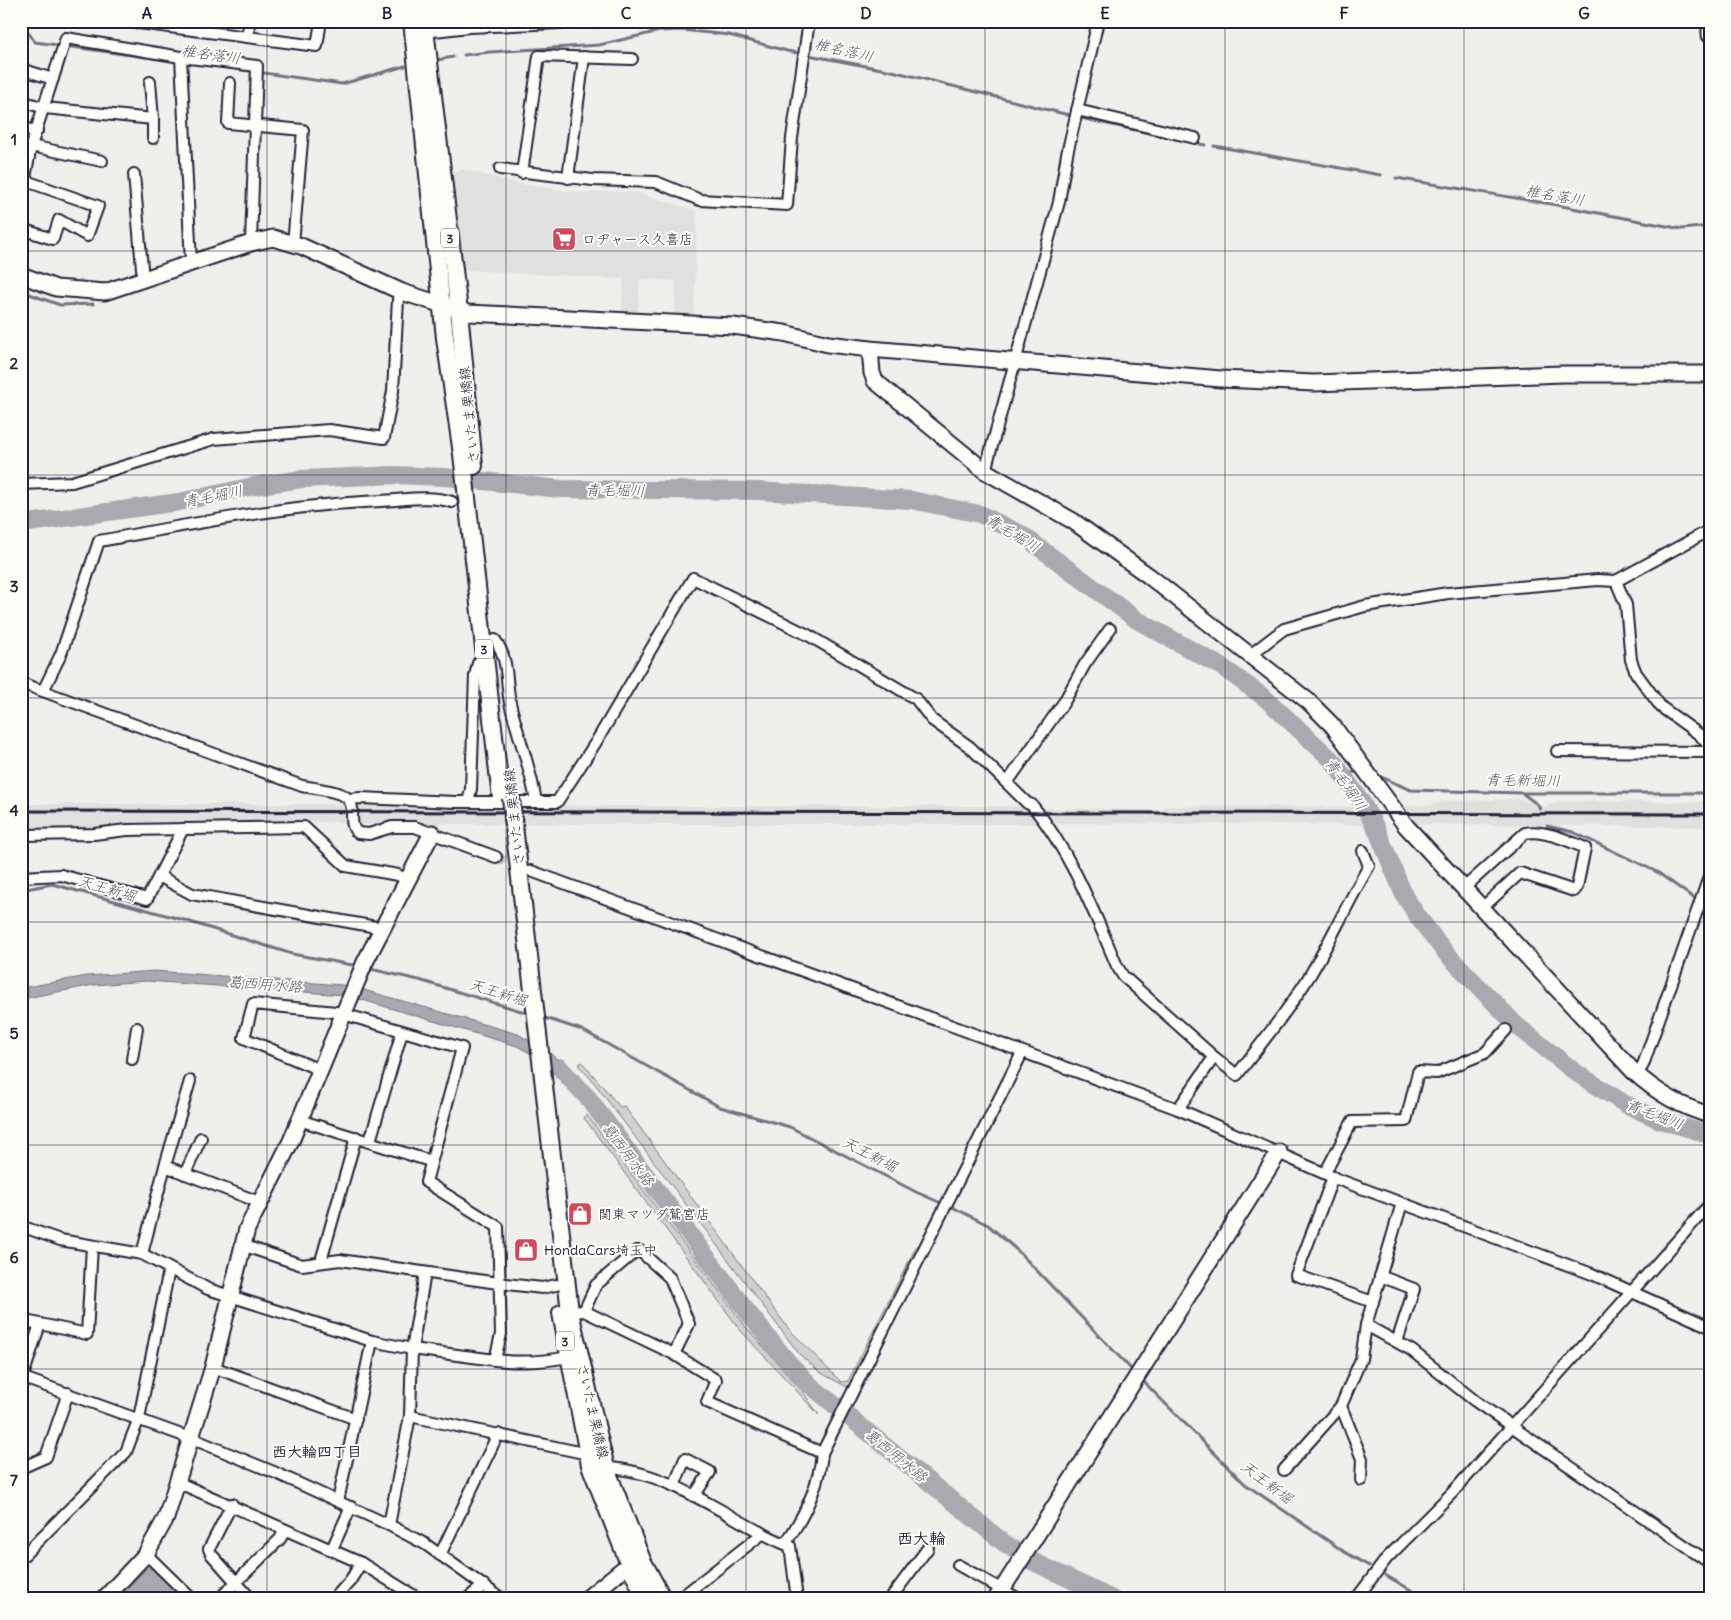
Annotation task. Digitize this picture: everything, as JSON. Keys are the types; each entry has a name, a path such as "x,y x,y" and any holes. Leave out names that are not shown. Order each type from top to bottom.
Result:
{"main road":[{"name":"さいたま栗橋線","path":"412,21 453,403 467,454"},
{"name":"さいたま栗橋線","path":"424,27 458,311 467,454 466,501 485,655 506,798"},
{"name":"さいたま栗橋線","path":"466,501 495,640 506,798 530,1004 556,1285 568,1357 590,1465 635,1562 663,1599"},
{"name":"さいたま栗橋線","path":"537,1076 606,1468 646,1599"}],"street":[{"path":"123,21 317,46 321,21"},
{"path":"248,37 250,21"},
{"path":"424,27 469,27 603,21"},
{"path":"500,169 522,174 568,178 656,182 700,200 787,205 792,138 809,21"},
{"path":"986,471 1059,202 1077,110 1098,21"},
{"path":"1710,26 1710,35"},
{"path":"21,198 26,181 31,146 45,108 66,38 181,57 257,66 251,243"},
{"path":"522,174 539,56 632,59"},
{"path":"181,57 191,263"},
{"path":"568,178 584,58"},
{"path":"21,69 53,79"},
{"path":"150,82 153,138"},
{"path":"230,83 228,123 304,130 294,244"},
{"path":"21,101 45,108 153,119"},
{"path":"1077,110 1195,138"},
{"path":"21,128 37,131"},
{"path":"31,146 102,161"},
{"path":"134,174 143,280"},
{"path":"21,229 53,239 59,220 88,236 98,206 26,181"},
{"path":"21,275 56,288 105,292 251,243 273,238 294,244 402,292 458,311 733,326 784,333 828,344 870,349 1222,379 1314,383 1563,374 1710,374"},
{"path":"21,484 72,482 214,440 328,430 384,438 393,391 398,299 402,292"},
{"path":"870,349 872,373 879,385 986,471 1073,521 1149,576 1290,685 1333,726 1406,826 1637,1075 1667,1097 1695,1111 1710,1115"},
{"path":"43,690 61,654 99,541 248,514 326,503 432,499 466,501"},
{"path":"1250,655 1284,629 1365,606 1454,592 1598,580 1616,581 1710,530"},
{"path":"21,683 302,786 339,793 349,799 557,802 596,742 693,578 808,635 916,699 932,720 970,747 1027,803 1032,805 1058,840 1076,872 1123,976 1237,1075 1309,977 1328,943 1343,909 1368,866 1363,851"},
{"path":"1616,581 1626,605 1631,660 1636,673 1661,707 1700,735 1710,747"},
{"path":"1007,782 1064,702 1085,664 1110,629"},
{"path":"495,640 502,649 505,660 510,706 532,776 536,802"},
{"path":"468,802 472,789 475,676 478,663 485,655"},
{"path":"1557,751 1710,752"},
{"path":"349,799 352,811 351,824 358,833 369,834 392,827 415,827 496,858"},
{"path":"21,834 304,827 346,866 398,875 407,880"},
{"path":"21,877 61,874 148,899 183,829"},
{"path":"1464,888 1525,833 1531,832 1567,839 1585,848 1577,887 1574,891 1520,873 1482,908"},
{"path":"104,1599 146,1554 166,1518 213,1367 242,1245 259,1202 291,1141 357,980 432,833"},
{"path":"531,870 1022,1053 1178,1109 1329,1175 1592,1274 1710,1327"},
{"path":"1637,1075 1643,1065 1710,874"},
{"path":"159,876 192,894 382,928"},
{"path":"320,1070 244,1038 251,1006 257,1004 343,1013 402,1032 462,1048 430,1161 426,1182 498,1227 498,1282 501,1334 495,1360"},
{"path":"132,1059 138,1028"},
{"path":"1373,1302 1296,1275 1329,1175 1352,1122 1406,1121 1418,1072 1437,1073 1485,1053 1506,1030"},
{"path":"370,1141 402,1032"},
{"path":"606,1468 616,1468 674,1486 762,1534 785,1544 806,1513 821,1463 822,1453 1022,1053"},
{"path":"1178,1109 1214,1057"},
{"path":"142,1254 190,1081"},
{"path":"299,1120 430,1161"},
{"path":"321,1261 356,1137"},
{"path":"185,1174 201,1138"},
{"path":"999,1594 1279,1152"},
{"path":"165,1166 259,1202"},
{"path":"1284,1470 1340,1406 1361,1359 1366,1325 1402,1203"},
{"path":"1356,1599 1387,1558 1453,1492 1710,1204"},
{"path":"21,1226 60,1240 142,1254 208,1289 372,1341 412,1350 521,1363 545,1362 568,1357"},
{"path":"242,1245 302,1265 340,1260 542,1288 556,1285"},
{"path":"21,1320 88,1334 92,1246"},
{"path":"674,1354 689,1324 670,1278 640,1251 636,1251 596,1285 577,1311 674,1354 716,1380 707,1402 822,1453"},
{"path":"21,1558 126,1452 139,1418 169,1270"},
{"path":"389,1525 410,1416 412,1350 425,1273"},
{"path":"1380,1276 1414,1289 1398,1342"},
{"path":"40,1324 22,1378 139,1418 338,1501 389,1525 440,1555 502,1599"},
{"path":"1366,1325 1411,1350 1512,1427 1710,1563"},
{"path":"338,1501 372,1341"},
{"path":"213,1367 356,1419"},
{"path":"21,1468 46,1457 68,1393"},
{"path":"1340,1406 1362,1459 1361,1480"},
{"path":"410,1416 588,1454"},
{"path":"440,1555 498,1434"},
{"path":"674,1486 685,1459 710,1472 694,1496"},
{"path":"177,1482 232,1504 285,1530 361,1563 419,1599"},
{"path":"232,1504 209,1549 211,1554 251,1599"},
{"path":"332,1549 351,1507"},
{"path":"219,1599 280,1539 285,1530"},
{"path":"680,1599 762,1534"},
{"path":"787,1542 790,1546 797,1599"},
{"path":"890,1599 928,1548"},
{"path":"146,1554 192,1599"},
{"path":"586,1599 635,1562"},
{"path":"334,1599 350,1581 361,1563"},
{"path":"958,1565 999,1594 1019,1599"},
{"path":"467,1599 484,1585"}],"shaded area":[{"path":"462,169 519,184 584,193 609,191 638,193 697,211 694,318 675,318 675,281 640,279 638,316 621,314 624,279 464,270 453,177 454,172"},
{"path":"1523,799 1536,807 1545,807 1560,801 1710,802 1710,827 1411,824 1397,806 1432,805 1445,801"},
{"path":"21,804 344,804 347,820 344,822 120,825 94,829 21,830"},
{"path":"488,804 603,806 1023,806 1030,807 1044,824 356,824 356,807 358,805"},
{"path":"1164,806 1353,807 1364,825 1052,823 1037,808 1163,810"},
{"path":"582,1062 620,1107 624,1106 788,1328 841,1382 848,1381 917,1245 920,1247 849,1388 821,1373 800,1355 592,1080 578,1065"},
{"path":"587,1115 746,1327 803,1392 819,1415 740,1330 584,1118"}],"water":[{"path":"155,971 342,985 364,990 518,1034 550,1053 581,1080 571,1085 546,1062 517,1046 346,995 146,981 94,985 21,999 21,988 87,976"},
{"path":"147,1568 151,1568 183,1599 117,1599"}],"waterway":[{"name":"椎名落川","path":"24,21 28,32 35,42 168,60"},
{"name":"椎名落川","path":"464,55 599,45 660,31 681,30 729,35 787,51 892,71 1085,119 1176,139"},
{"name":"椎名落川","path":"437,60 453,57"},
{"name":"椎名落川","path":"201,64 342,84 405,66"},
{"name":"椎名落川","path":"1200,144 1205,145"},
{"name":"椎名落川","path":"1214,146 1381,175"},
{"name":"椎名落川","path":"1396,178 1551,204 1682,229 1710,226"},
{"path":"21,291 60,305 93,304"},
{"name":"青毛堀川","path":"21,524 179,502 254,486 302,479 394,475 444,477 561,489 757,491 911,500 980,514 1021,534 1137,620 1222,667 1265,698 1333,761 1361,801 1376,828 1404,895 1418,917 1445,952 1516,1025 1575,1072 1625,1104 1660,1120 1710,1135"},
{"name":"青毛新堀川","path":"1340,773 1360,772"},
{"name":"青毛新堀川","path":"1376,775 1411,790 1522,793 1710,793"},
{"path":"1522,793 1538,805 1540,809"},
{"path":"1547,826 1573,832 1657,872 1695,899"},
{"name":"天王新堀","path":"21,890 52,884 184,920 292,954 358,966"},
{"path":"1703,905 1710,911"},
{"name":"天王新堀","path":"366,968 419,980 531,1014"},
{"name":"天王新堀","path":"542,1017 582,1030 720,1107 790,1127 941,1203"},
{"name":"葛西用水路","path":"559,1067 589,1099 746,1310 787,1361 810,1385 1004,1543 1032,1561 1112,1599"},
{"name":"天王新堀","path":"952,1207 988,1225 1018,1251 1133,1371"},
{"name":"天王新堀","path":"1142,1380 1245,1484 1343,1551 1369,1566"},
{"name":"天王新堀","path":"1385,1575 1427,1599"}],"tunnel":[{"path":"496,857 523,868"}],"railway":[{"path":"21,811 1710,814"}],"place":[{"name":"ロヂャース久喜店","path":"564,239"},
{"name":"関東マツダ鷲宮店","path":"580,1214"},
{"name":"HondaCars埼玉中","path":"526,1250"}],"district":[{"name":"西大輪四丁目","path":"317,1451"},
{"name":"西大輪","path":"921,1538"}]}
